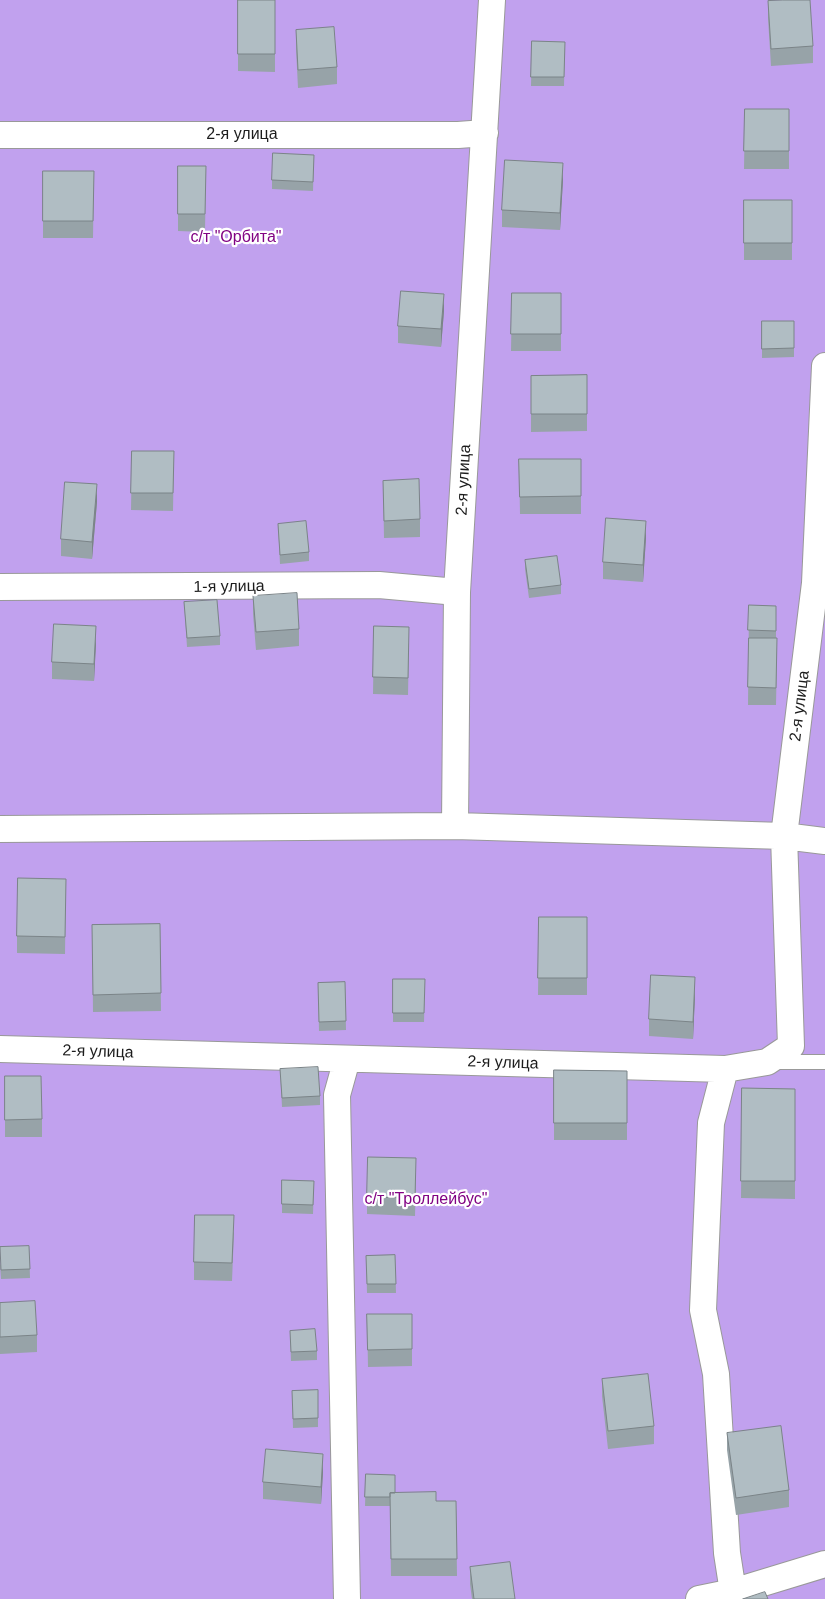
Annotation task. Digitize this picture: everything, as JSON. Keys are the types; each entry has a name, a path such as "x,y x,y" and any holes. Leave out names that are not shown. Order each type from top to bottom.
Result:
{"street":[{"name":"2-я улица","path":"455,826 457,592 492,0"},
{"name":"2-я улица","path":"0,135 458,135 485,133"},
{"name":"2-я улица","path":"0,1050 725,1069 767,1062 791,1046 784,836 820,584 825,366"},
{"name":"1-я улица","path":"0,587 379,585 457,592"},
{"path":"0,829 455,826 784,836 825,841"},
{"path":"347,1059 337,1095 347,1599"},
{"path":"725,1069 711,1123 703,1310 716,1374 727,1552 733,1592"},
{"path":"699,1599 733,1592 825,1564"}],"lane":[{"path":"767,1062 825,1062"}],"green space":[{"name":"с/т \"Троллейбус\"","path":"0,0 825,0 825,1599 0,1599"}],"building":[{"path":"238,0 275,0 275,54 238,54"},
{"path":"810,0 813,46 771,49 768,1"},
{"path":"334,27 337,67 298,70 296,30"},
{"path":"532,41 565,42 564,77 531,77"},
{"path":"745,109 789,109 789,151 744,151"},
{"path":"273,153 314,155 313,182 272,180"},
{"path":"505,160 563,163 560,213 502,210"},
{"path":"178,166 206,166 205,214 178,214"},
{"path":"43,171 94,171 93,221 43,221"},
{"path":"744,200 792,200 792,243 744,243"},
{"path":"401,291 444,294 441,329 398,326"},
{"path":"512,293 561,293 561,334 511,334"},
{"path":"762,321 794,321 794,348 762,349"},
{"path":"587,375 587,414 531,414 531,376"},
{"path":"132,451 174,451 173,493 131,493"},
{"path":"519,459 581,459 581,496 520,497"},
{"path":"419,479 420,519 384,521 383,481"},
{"path":"65,482 97,484 92,542 61,539"},
{"path":"606,518 646,521 643,565 603,562"},
{"path":"306,521 309,552 280,555 278,524"},
{"path":"557,556 561,585 529,589 525,560"},
{"path":"297,593 299,629 256,632 253,596"},
{"path":"217,600 220,636 187,638 184,602"},
{"path":"749,605 776,606 776,631 748,630"},
{"path":"54,624 96,626 94,664 52,662"},
{"path":"374,626 409,627 408,678 373,677"},
{"path":"749,638 777,638 776,688 748,687"},
{"path":"18,878 66,879 65,937 17,936"},
{"path":"539,917 587,917 587,978 538,978"},
{"path":"160,924 161,993 93,995 92,925"},
{"path":"651,975 695,977 693,1022 649,1019"},
{"path":"393,979 425,979 424,1013 393,1013"},
{"path":"345,982 346,1021 319,1022 318,983"},
{"path":"318,1067 320,1096 282,1098 280,1069"},
{"path":"554,1070 627,1071 627,1123 554,1123"},
{"path":"5,1076 41,1076 42,1119 5,1120"},
{"path":"742,1088 795,1089 795,1181 741,1181"},
{"path":"368,1157 416,1158 415,1198 367,1197"},
{"path":"282,1180 314,1181 313,1205 282,1204"},
{"path":"195,1215 234,1215 232,1263 194,1262"},
{"path":"29,1246 30,1269 1,1270 0,1247"},
{"path":"395,1255 396,1284 367,1284 366,1256"},
{"path":"35,1301 37,1335 0,1337 0,1303"},
{"path":"367,1314 412,1314 412,1349 368,1350"},
{"path":"315,1329 317,1351 291,1352 290,1331"},
{"path":"648,1374 654,1426 608,1431 602,1379"},
{"path":"318,1390 318,1418 293,1419 292,1391"},
{"path":"781,1426 789,1490 736,1498 727,1433"},
{"path":"266,1449 323,1454 321,1487 263,1482"},
{"path":"366,1474 395,1475 395,1493 390,1493 390,1497 365,1497"},
{"path":"436,1492 436,1501 456,1501 457,1559 391,1559 390,1493"},
{"path":"510,1562 515,1599 474,1599 470,1567"},
{"path":"765,1592 768,1599 743,1599"}],"park label":[{"name":"с/т \"Орбита\"","path":"236,238"}]}
